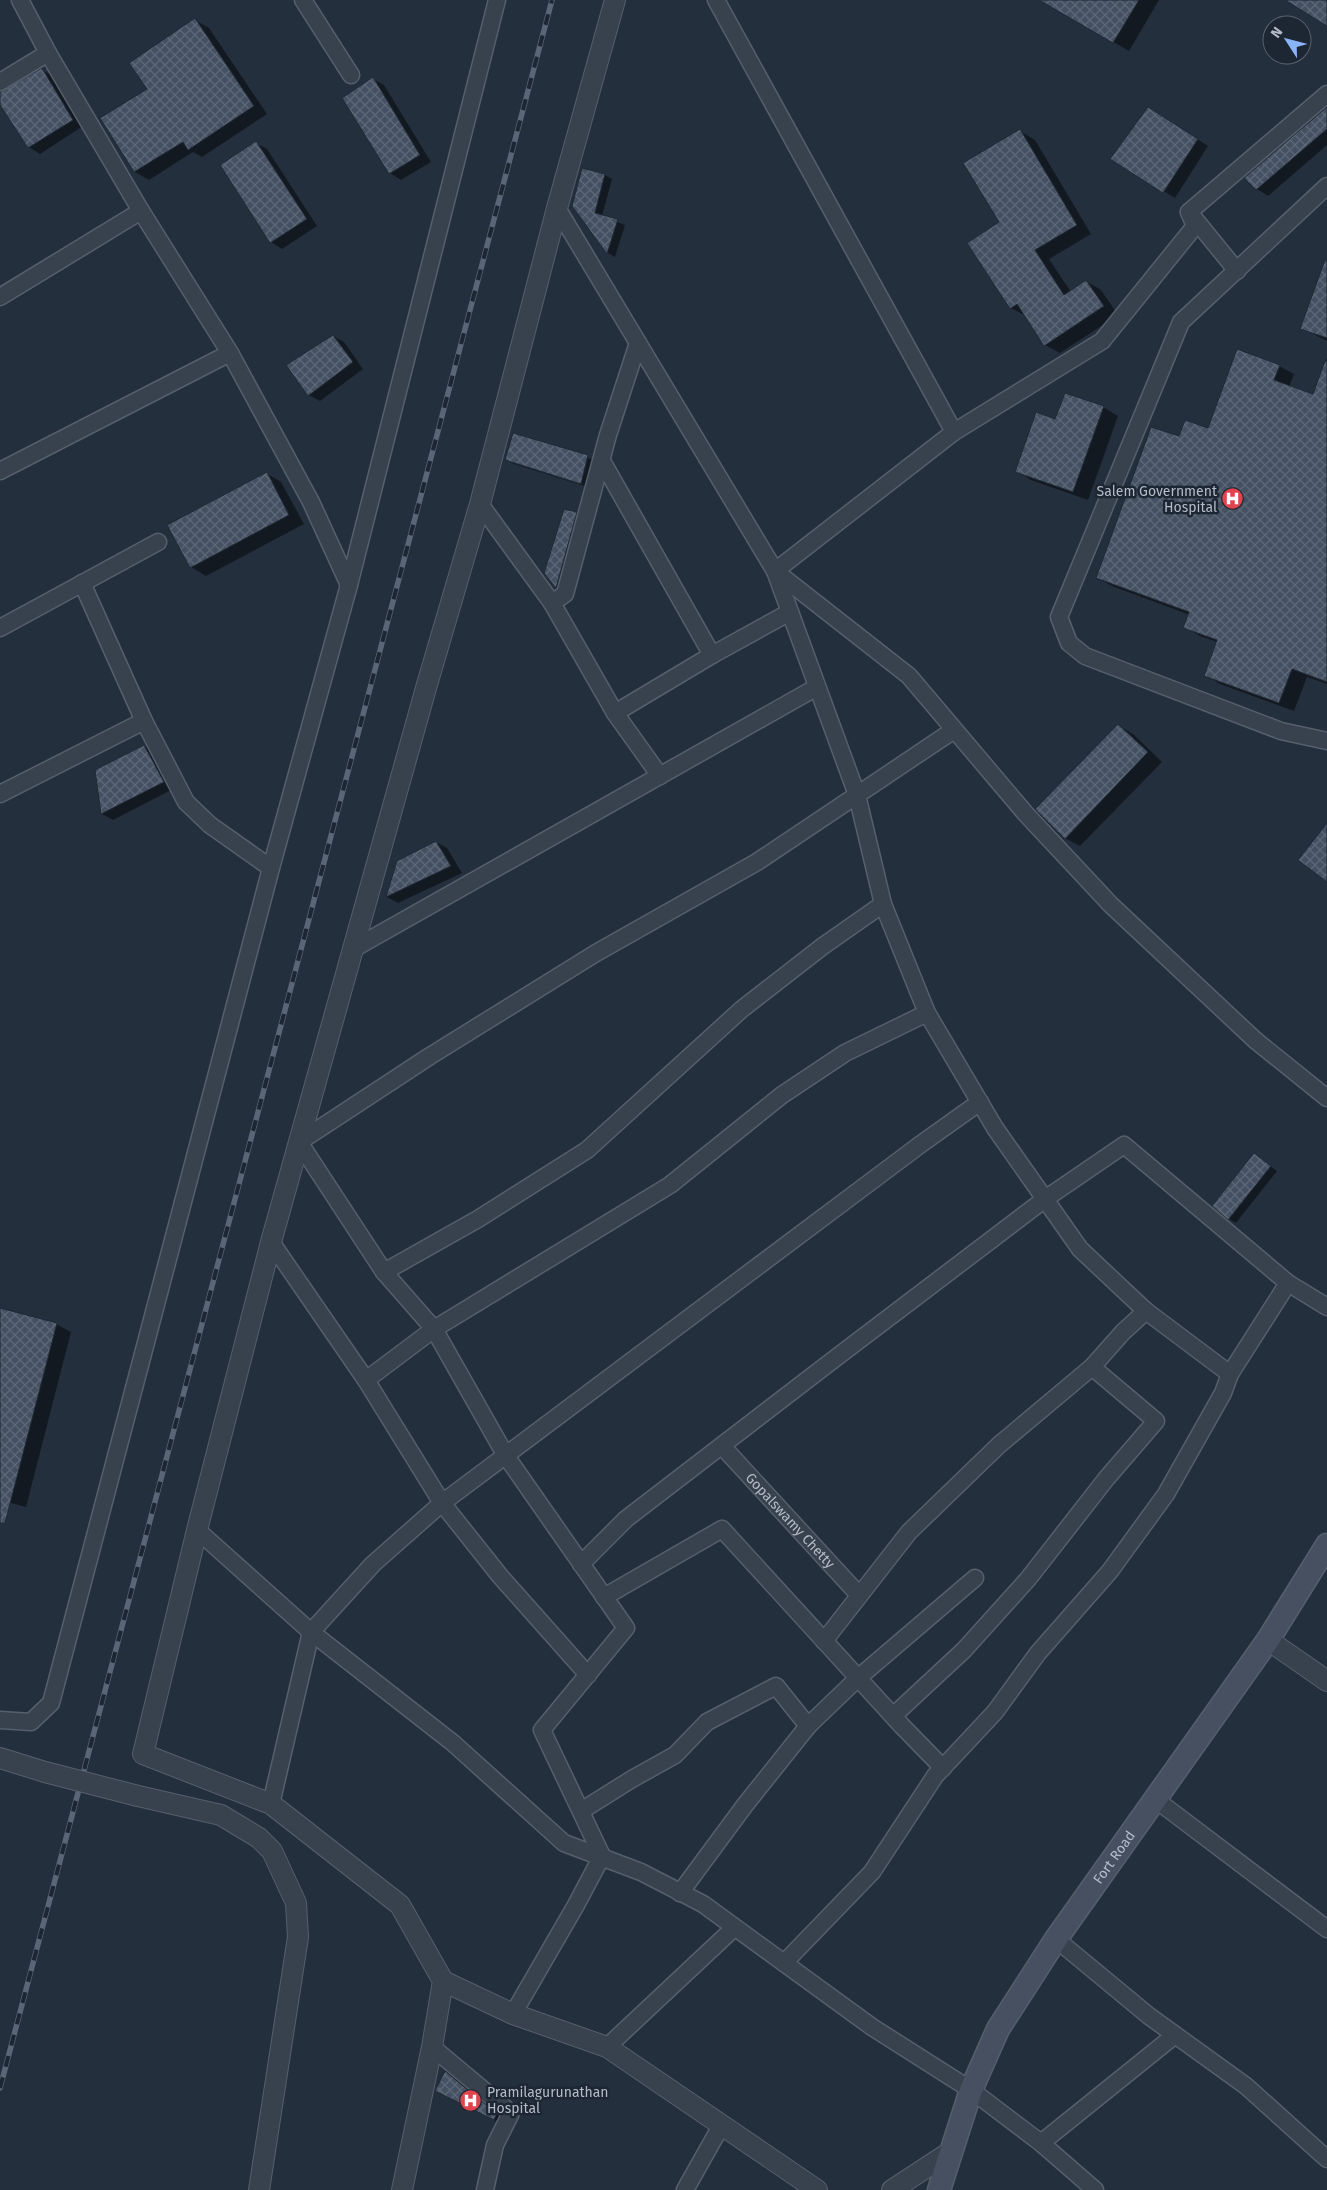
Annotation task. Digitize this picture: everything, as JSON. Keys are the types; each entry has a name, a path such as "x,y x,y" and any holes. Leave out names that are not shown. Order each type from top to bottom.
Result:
{"main road":[{"name":"Fort Road","path":"939,2190 971,2090 998,2029 1056,1939 1268,1640 1327,1545"}],"street":[{"path":"20,0 48,53 141,211 230,353 311,502 349,585"},
{"path":"303,0 350,75"},
{"path":"0,1720 31,1722 51,1703 271,868 349,585 497,0"},
{"path":"615,0 557,208 480,504 271,1242 197,1530 143,1754 271,1804 400,1905 443,1982 513,2014 607,2047 817,2190"},
{"path":"716,0 954,432"},
{"path":"0,82 48,53"},
{"path":"1189,212 1327,94"},
{"path":"1327,186 1181,322 1059,618 1069,643 1085,656 1281,731 1327,741"},
{"path":"557,208 775,571 857,795 883,904 927,1013 995,1128 1080,1249 1146,1310 1230,1374"},
{"path":"0,297 141,211"},
{"path":"775,571 954,432 1102,341 1196,226 1189,212"},
{"path":"1189,212 1237,271"},
{"path":"552,603 565,594 602,461 638,343"},
{"path":"0,471 230,353"},
{"path":"602,461 712,655"},
{"path":"480,504 552,603 615,713 660,776"},
{"path":"0,628 158,542"},
{"path":"775,571 908,676 1024,813 1111,906 1255,1040 1327,1098"},
{"path":"82,583 144,721 186,802 210,825 271,868"},
{"path":"615,713 712,655 790,612"},
{"path":"353,950 817,687"},
{"path":"0,794 144,721"},
{"path":"299,1142 430,1056 596,953 757,862 954,730"},
{"path":"384,1272 478,1219 587,1150 742,1009 823,946 883,904"},
{"path":"366,1380 434,1330 670,1185 782,1095 845,1053 927,1013"},
{"path":"271,1804 311,1632 373,1564 442,1503 921,1144 980,1102"},
{"path":"299,1142 384,1272 434,1330 506,1456 626,1628 542,1730 602,1856"},
{"path":"581,1564 626,1520 1045,1199 1124,1145 1288,1283 1327,1307"},
{"path":"271,1242 366,1380 442,1503 500,1576 588,1674"},
{"path":"784,1964 872,1872 935,1776 995,1712 1038,1653 1110,1571 1166,1494 1223,1393 1230,1374 1288,1283"},
{"path":"824,1641 858,1594 909,1532 998,1445 1092,1366 1146,1310"},
{"path":"893,1716 964,1650 1028,1579 1106,1480 1156,1421 1092,1366"},
{"name":"Gopalswamy Chetty","path":"722,1446 858,1594"},
{"path":"604,1597 722,1529 943,1768"},
{"path":"197,1530 311,1632 453,1743 564,1843 641,1872 703,1904 872,2027 971,2090 1041,2143 1095,2190"},
{"path":"680,1893 745,1805 808,1726 858,1678 975,1578"},
{"path":"1268,1640 1327,1681"},
{"path":"581,1811 675,1755 707,1722 776,1686 808,1726"},
{"path":"0,1758 129,1794 222,1815 248,1829 272,1852 296,1903 298,1937 259,2190"},
{"path":"1155,1799 1327,1929"},
{"path":"513,2014 602,1856"},
{"path":"607,2047 734,1928"},
{"path":"1056,1939 1142,2010 1246,2086 1327,2159"},
{"path":"402,2190 432,2047 443,1982"},
{"path":"1041,2143 1175,2035"},
{"path":"432,2047 511,2113 495,2145 484,2190"},
{"path":"685,2190 721,2126"},
{"path":"892,2190 950,2152"}],"building":[{"path":"1039,0 1139,0 1113,43"},
{"path":"1285,0 1327,0 1327,26"},
{"path":"195,18 254,106 188,150 183,142 134,172 100,118 147,89 129,63"},
{"path":"42,68 73,120 28,148 0,105 0,92"},
{"path":"373,77 420,155 389,174 342,98"},
{"path":"1148,107 1198,139 1163,193 1110,159"},
{"path":"1327,107 1327,129 1256,190 1244,178"},
{"path":"1020,129 1077,225 1035,250 1064,295 1086,280 1104,306 1044,346 1017,304 1010,309 967,243 999,222 963,163"},
{"path":"256,141 307,219 270,243 220,165"},
{"path":"582,168 605,174 595,213 618,219 607,254 572,206"},
{"path":"1325,260 1327,261 1327,338 1300,329"},
{"path":"333,335 353,362 308,396 286,365"},
{"path":"1237,349 1280,365 1274,380 1313,394 1325,361 1327,361 1327,682 1292,669 1279,703 1204,676 1217,640 1183,628 1189,612 1096,578 1151,427 1179,436 1185,420 1208,428"},
{"path":"1065,393 1104,406 1073,492 1015,472 1036,412 1055,419"},
{"path":"513,433 588,455 581,484 505,460"},
{"path":"267,472 289,515 190,568 167,525"},
{"path":"564,509 577,512 556,588 544,573"},
{"path":"1118,724 1148,752 1065,839 1035,809"},
{"path":"144,745 164,782 101,814 95,770"},
{"path":"1327,823 1327,882 1298,860"},
{"path":"436,841 451,866 386,897 397,861"},
{"path":"1254,1153 1271,1166 1228,1220 1212,1206"},
{"path":"0,1308 57,1323 5,1523 0,1523"},
{"path":"445,2071 497,2114 494,2120 435,2091"}],"railway":[{"path":"0,2088 552,0"}],"place":[{"name":"Salem Government Hospital","path":"1233,499"},
{"name":"Pramilagurunathan Hospital","path":"471,2100"}]}
